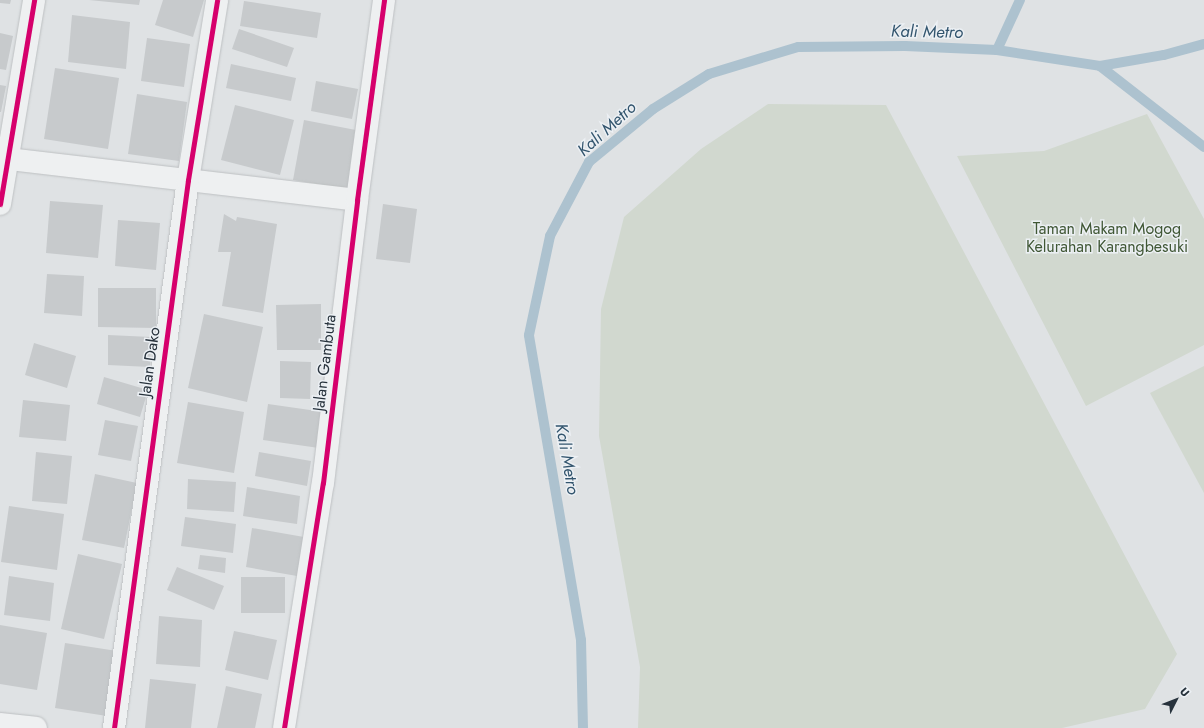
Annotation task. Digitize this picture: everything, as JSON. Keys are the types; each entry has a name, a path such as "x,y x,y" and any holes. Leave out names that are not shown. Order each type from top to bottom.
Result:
{"street":[{"path":"0,204 3,158 34,0"},
{"name":"Jalan Dako","path":"114,728 188,180 217,0"},
{"name":"Jalan Gambuta","path":"284,728 324,484 357,200 384,0"},
{"path":"3,158 357,200"}],"green space":[{"path":"768,104 886,105 1177,654 1145,709 1062,728 638,728 640,667 599,436 601,309 624,217 701,149"},
{"name":"Taman Makam Mogog Kelurahan Karangbesuki","path":"1147,114 1204,219 1204,345 1086,406 957,156 1044,151"},
{"path":"1204,366 1204,493 1150,393"}],"building":[{"path":"0,0 11,0 10,4 0,3"},
{"path":"89,0 140,0 139,5"},
{"path":"163,0 204,0 193,37 155,25"},
{"path":"244,1 321,13 317,38 240,26"},
{"path":"72,15 130,22 126,69 68,62"},
{"path":"239,29 294,48 287,67 232,49"},
{"path":"0,33 13,36 6,70 0,69"},
{"path":"147,38 190,44 184,87 141,81"},
{"path":"231,64 296,78 291,101 226,88"},
{"path":"55,68 119,78 108,149 44,139"},
{"path":"316,81 358,89 352,119 311,111"},
{"path":"0,85 6,86 1,112 0,112"},
{"path":"137,94 187,102 179,161 128,154"},
{"path":"235,105 294,120 280,175 221,160"},
{"path":"304,120 361,131 351,190 293,180"},
{"path":"50,201 103,205 98,258 46,253"},
{"path":"383,204 417,209 410,263 376,259"},
{"path":"224,214 236,221 237,217 277,224 263,313 222,306 231,252 218,252"},
{"path":"118,220 160,223 156,270 115,266"},
{"path":"47,274 84,276 82,316 44,313"},
{"path":"98,288 156,288 156,328 98,327"},
{"path":"321,304 321,350 277,350 276,305"},
{"path":"204,314 263,327 247,402 188,388"},
{"path":"108,335 151,337 150,367 108,365"},
{"path":"34,343 76,356 67,388 25,375"},
{"path":"280,361 311,362 310,399 280,398"},
{"path":"104,377 148,390 140,417 97,404"},
{"path":"23,400 70,405 66,441 19,437"},
{"path":"188,402 244,412 234,473 177,463"},
{"path":"268,404 324,412 319,448 263,440"},
{"path":"105,420 138,426 131,461 98,455"},
{"path":"36,452 72,456 67,504 32,501"},
{"path":"259,452 311,461 307,486 255,476"},
{"path":"95,474 137,483 124,548 82,540"},
{"path":"188,479 236,482 234,512 187,509"},
{"path":"247,487 300,496 297,524 243,516"},
{"path":"9,506 64,514 57,570 1,562"},
{"path":"185,517 236,524 233,553 181,546"},
{"path":"252,528 304,537 297,576 246,567"},
{"path":"78,554 122,564 104,639 61,629"},
{"path":"200,555 226,558 225,573 198,569"},
{"path":"177,567 224,586 214,610 167,590"},
{"path":"9,576 54,583 50,621 4,615"},
{"path":"241,577 285,577 285,613 241,613"},
{"path":"159,616 202,620 200,667 156,664"},
{"path":"0,625 47,633 37,690 0,684"},
{"path":"234,631 277,640 268,680 225,670"},
{"path":"65,643 117,651 107,716 55,708"},
{"path":"150,679 196,684 191,728 145,728"},
{"path":"226,686 262,694 255,728 217,728"}],"waterway":[{"path":"997,50 1020,0"},
{"name":"Kali Metro","path":"583,728 581,640 529,335 550,236 589,162 653,109 709,74 798,47 905,46 997,50 1100,66 1164,55 1204,44"},
{"path":"1100,66 1204,147"}],"cycle path":[{"path":"0,204 34,0"},
{"path":"114,728 188,180 217,0"},
{"path":"284,728 323,483 357,200 384,0"}]}
